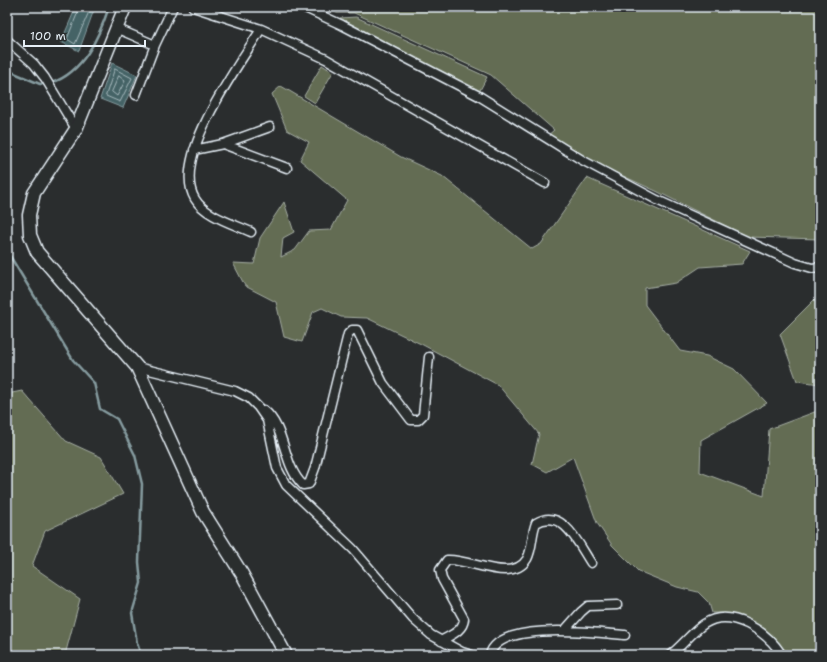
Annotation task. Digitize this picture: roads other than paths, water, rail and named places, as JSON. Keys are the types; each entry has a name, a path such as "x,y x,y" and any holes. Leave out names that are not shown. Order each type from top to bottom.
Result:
{"street":[{"path":"125,7 118,29 76,129 34,193 29,215 30,235 37,252 136,367 203,512 242,574 285,655"},
{"path":"136,95 155,45 173,7"},
{"path":"194,7 261,30 326,59 545,182"},
{"path":"302,7 342,25 479,96 582,160 657,200 795,263 812,268 820,267"},
{"path":"118,29 155,45"},
{"path":"251,232 208,212 195,199 191,187 189,168 203,126 261,30"},
{"path":"7,40 34,64 45,78 76,129"},
{"path":"194,150 223,144 270,127"},
{"path":"223,144 286,168"},
{"path":"136,367 236,391 249,398 270,415 279,429 298,481 303,486 309,484 314,468 348,334 352,330 357,330 383,383 411,420 418,420 423,414 429,358"},
{"path":"258,406 267,420 277,468 286,485 353,549 414,619 431,635 472,655"},
{"path":"442,641 459,630 463,625 464,619 442,579 440,570 447,560 457,559 500,571 511,570 526,560 532,545 533,530 536,523 551,520 562,523 568,527 591,563"},
{"path":"565,630 588,606 617,605"},
{"path":"670,655 704,623 715,618 734,619 749,625 776,646 782,655"},
{"path":"490,655 494,646 503,639 526,634 565,630 625,635"}],"water":[{"path":"76,7 95,7 79,51 61,42"},
{"path":"112,63 137,75 123,108 100,99"}],"waterway":[{"path":"51,83 62,78 81,62 95,42 109,7"},
{"path":"7,70 40,84 46,84"},
{"path":"7,251 73,360 94,383 100,409 117,419 135,455 142,484 139,562 141,583 132,613 137,643 141,655"}]}
